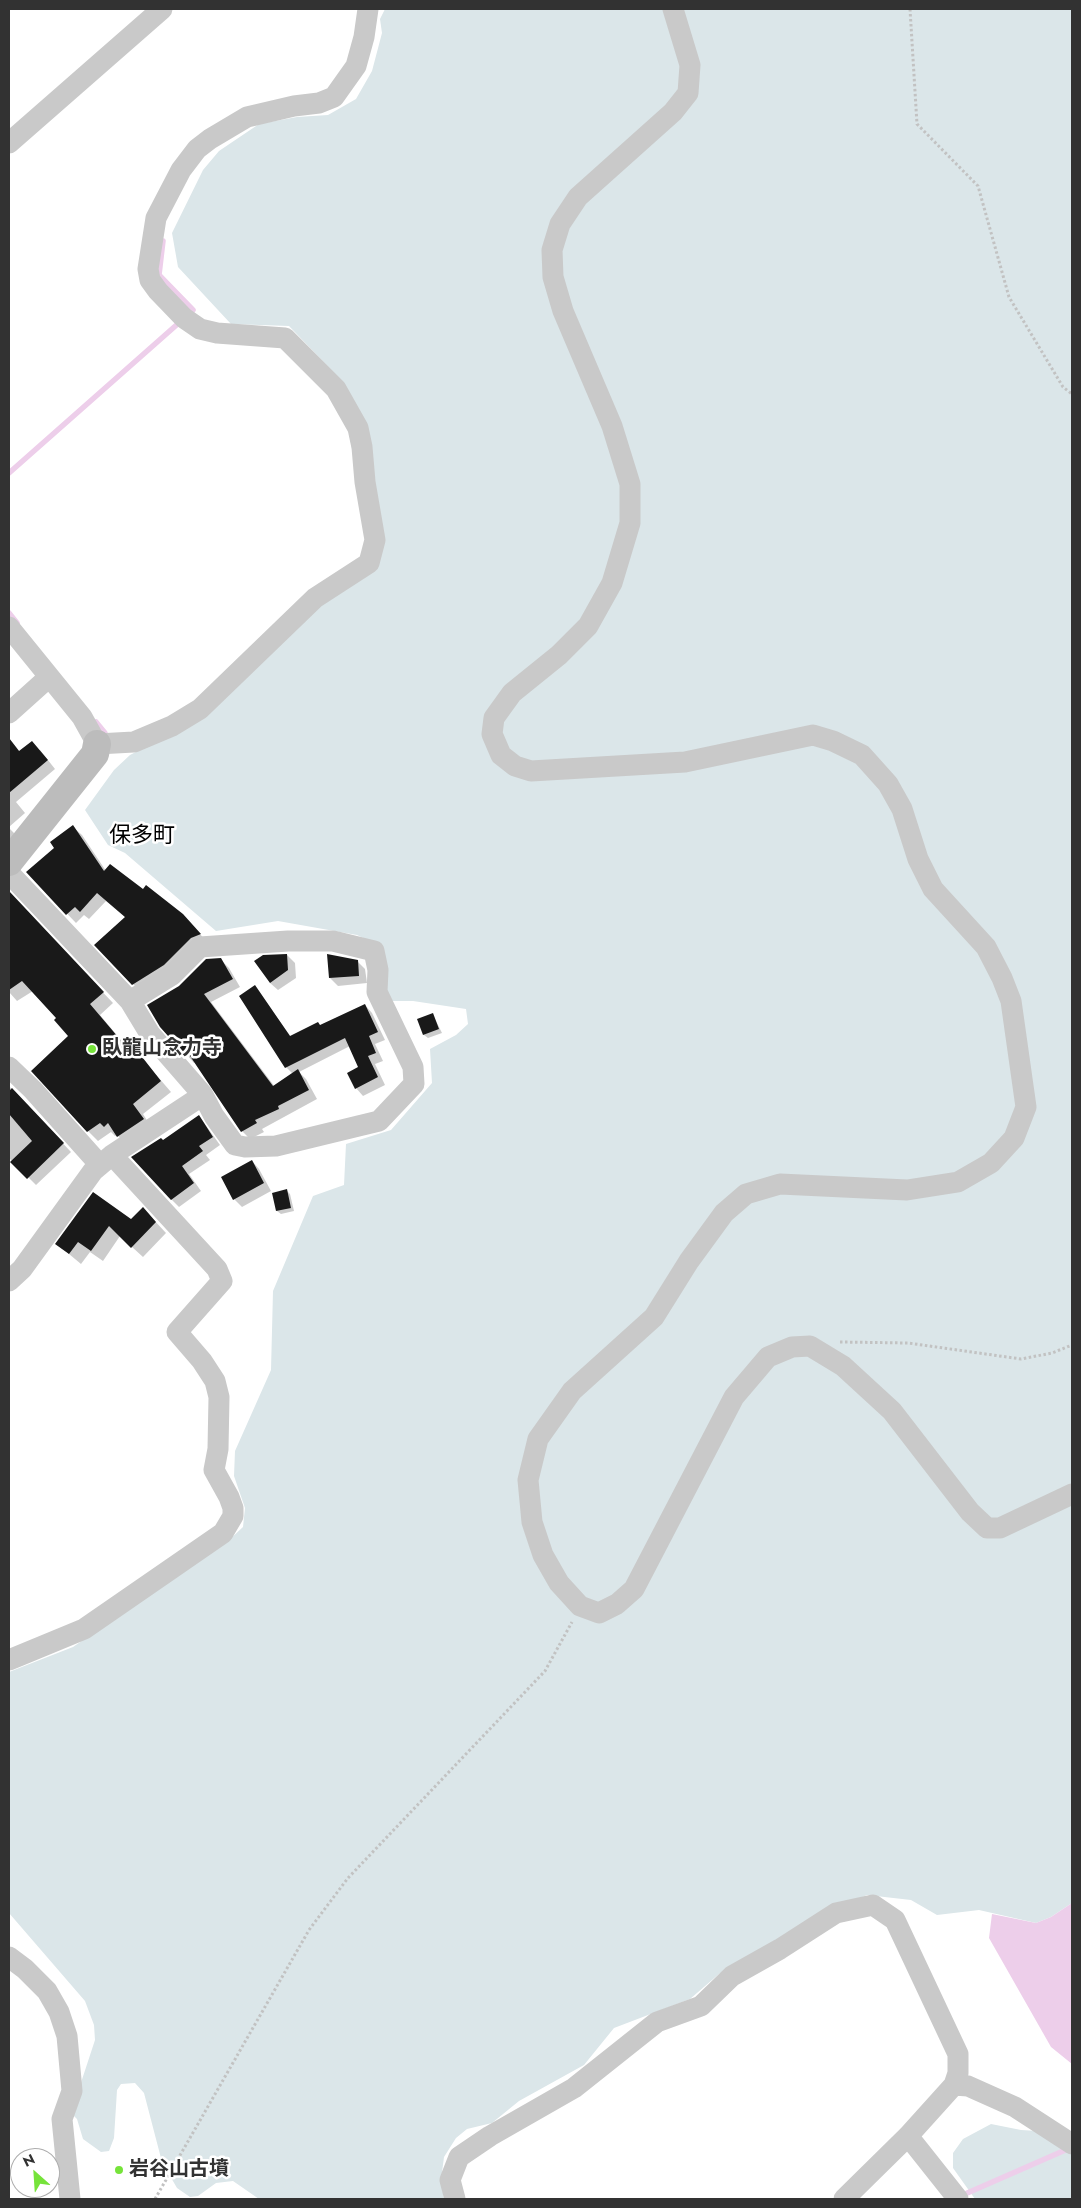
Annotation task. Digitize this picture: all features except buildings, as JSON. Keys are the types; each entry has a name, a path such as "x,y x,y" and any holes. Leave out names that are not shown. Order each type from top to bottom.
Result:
{"street":[{"path":"9,143 162,9"},
{"path":"130,1001 172,975 200,947 333,941 374,951 378,970 377,992 413,1067 414,1084 379,1121 276,1146 245,1147 235,1145 214,1116 203,1095 150,1034 130,1001 12,873 103,744 134,742 172,726 200,709 315,598 370,563 375,540 365,482 362,447 358,428 336,389 285,338 217,333 200,329 184,318 158,291 150,280 148,269 156,218 181,170 197,149 210,138 247,117 294,106 318,103 334,97 356,66 364,37 368,9"},
{"path":"673,9 690,65 688,93 673,112 578,197 560,224 552,250 553,277 563,311 612,426 630,484 630,523 612,583 588,626 559,655 512,694 494,718 492,734 501,755 515,766 531,771 685,762 813,735 833,741 862,755 888,784 902,809 918,859 933,889 986,947 1002,978 1011,1001 1026,1108 1014,1138 991,1163 958,1182 907,1190 780,1184 746,1194 724,1213 689,1261 654,1317 572,1391 538,1439 528,1480 532,1522 543,1555 558,1583 580,1606 599,1613 617,1604 634,1589 734,1397 768,1356 792,1348 810,1346 843,1366 892,1410 970,1512 987,1528 1000,1528 1072,1494"},
{"path":"9,628 103,744"},
{"path":"9,712 48,678"},
{"path":"9,1067 217,1269 222,1281 178,1332 202,1361 215,1382 219,1397 218,1449 214,1470 233,1508 233,1516 223,1533 84,1629 9,1660"},
{"path":"9,1281 22,1269 93,1172 106,1160 203,1095"},
{"path":"455,2199 450,2180 459,2157 490,2136 574,2088 657,2022 701,2006 732,1976 780,1949 836,1913 873,1904 895,1920 958,2054 958,2073 954,2085 908,2136 844,2199"},
{"path":"9,1957 25,1969 47,1991 59,2012 67,2036 72,2091 62,2120 70,2199"},
{"path":"954,2085 968,2086 1015,2107 1072,2144"},
{"path":"908,2136 958,2199"}],"path":[{"path":"910,9 917,124 978,186 1009,297 1063,387 1072,394"},
{"path":"810,1346 846,1341 908,1343 1021,1359 1052,1353 1072,1345"},
{"path":"155,2199 309,1930 348,1878 546,1671 580,1606"}],"shaded area":[{"path":"385,9 1072,9 1072,1903 1051,1917 1036,1923 979,1910 937,1915 911,1900 867,1895 820,1916 719,1974 690,1999 614,2028 584,2065 519,2101 492,2123 467,2129 456,2138 444,2157 441,2180 444,2199 259,2199 233,2181 216,2183 198,2196 190,2197 177,2188 162,2162 144,2093 135,2083 121,2084 117,2090 114,2138 109,2151 101,2152 83,2139 77,2119 71,2113 95,2040 94,2025 85,2001 9,1913 9,1672 73,1647 228,1541 243,1527 245,1508 234,1476 235,1451 271,1370 273,1291 313,1196 344,1185 346,1144 391,1130 432,1083 430,1049 456,1035 468,1024 466,1009 413,1001 385,1001 382,947 357,935 278,921 216,931 125,853 108,845 85,810 114,770 130,755 205,716 320,603 374,570 339,378 289,326 231,324 178,267 172,233 203,170 219,151 259,124 297,117 328,115 356,99 372,71 382,33 380,19"},
{"path":"1072,1903 1072,2064 1051,2047 989,1938 992,1914 1036,1923 1051,1917"},
{"path":"991,2124 1021,2130 1072,2133 1072,2199 975,2199 953,2168 953,2153 963,2139"}],"waterway":[{"path":"163,241 159,275 193,310 191,312"},
{"path":"9,473 181,321"},
{"path":"9,613 17,623"},
{"path":"96,722 105,733 104,740"},
{"path":"964,2199 965,2194 1070,2148"}],"place":[{"name":"臥龍山念力寺","path":"92,1049"},
{"name":"岩谷山古墳","path":"119,2170"}],"district":[{"name":"保多町","path":"142,837"}]}
